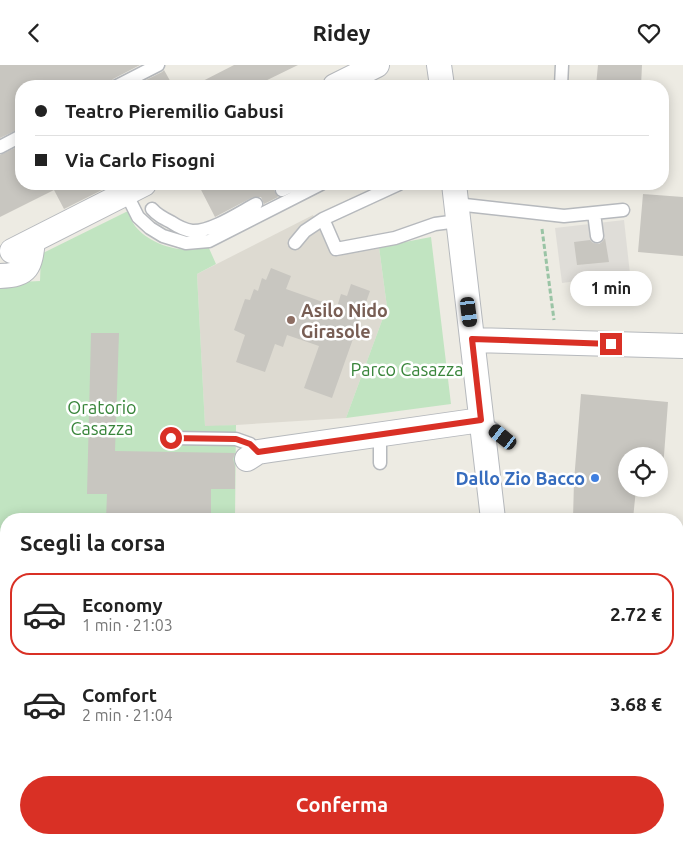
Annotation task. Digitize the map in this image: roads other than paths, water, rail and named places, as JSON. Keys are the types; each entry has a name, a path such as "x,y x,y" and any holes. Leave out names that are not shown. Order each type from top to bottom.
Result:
{"street":[{"path":"347,80 376,65"},
{"path":"439,65 441,80"},
{"path":"12,251 133,190"},
{"path":"456,203 492,513"},
{"path":"0,276 22,272 30,263 33,241"},
{"path":"472,339 683,346"},
{"path":"252,455 481,420"}],"lane":[{"path":"129,80 158,65"},
{"path":"561,80 562,65"},
{"path":"0,147 15,139"},
{"path":"135,190 138,217 150,228 186,243 209,241 309,190"},
{"path":"295,243 305,231 324,219 386,190"},
{"path":"324,219 336,249 395,238 435,224 456,203 564,216 623,209"},
{"path":"152,209 157,215 179,227 192,231 208,229 256,204"},
{"path":"594,213 597,236"},
{"path":"481,420 503,437"},
{"path":"380,434 380,463"},
{"path":"171,438 236,439 250,444 252,455"}],"place":[{"name":"Asilo Nido Girasole","path":"291,320"},
{"name":"Dallo Zio Bacco","path":"595,478"}],"park label":[{"name":"Parco Casazza","path":"407,369"},
{"name":"Oratorio Casazza","path":"102,418"}]}
